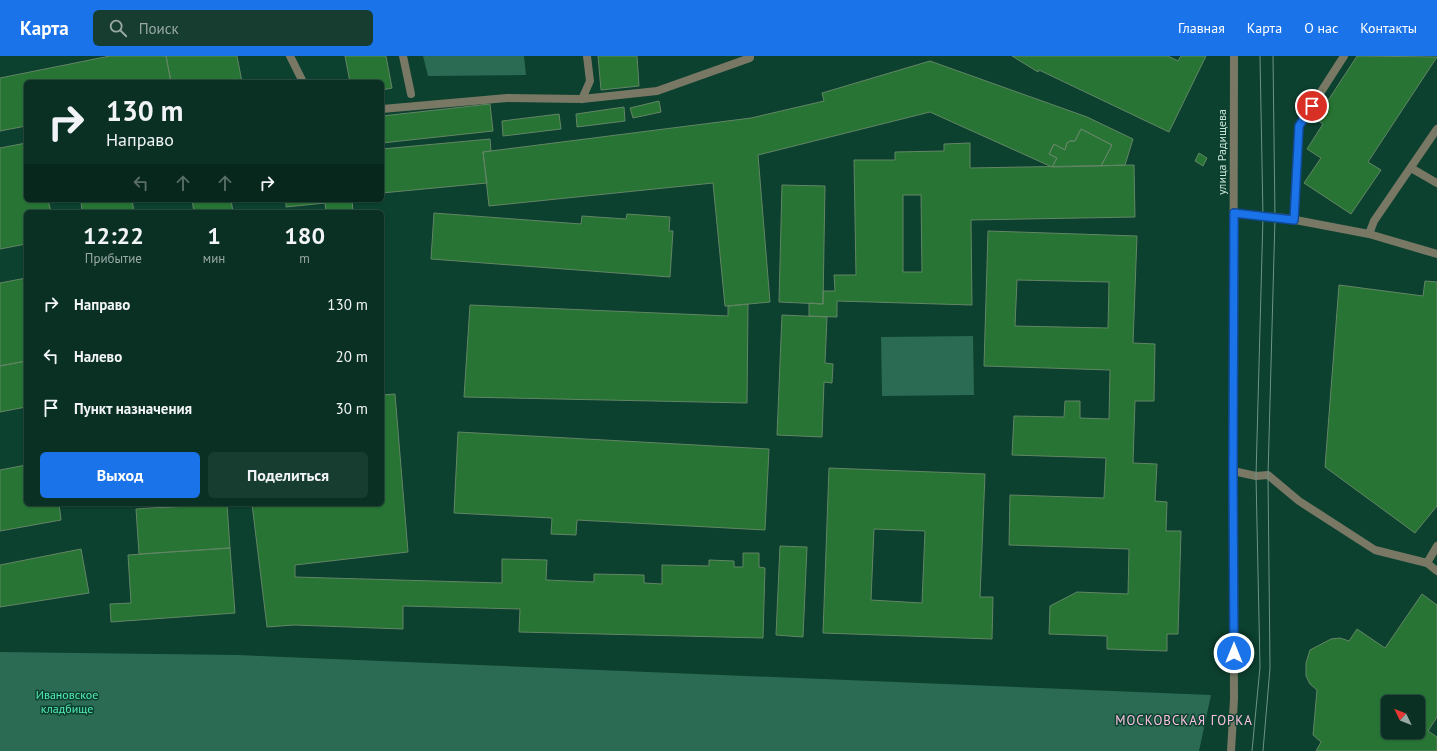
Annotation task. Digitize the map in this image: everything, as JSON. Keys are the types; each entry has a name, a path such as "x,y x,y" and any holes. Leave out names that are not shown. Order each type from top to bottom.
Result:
{"street":[{"path":"290,56 302,80"},
{"path":"403,56 412,94"},
{"path":"582,99 590,81 587,56"},
{"path":"384,109 507,98 582,99 657,91 750,58 750,56"},
{"name":"улица Радищева","path":"1231,751 1234,699 1234,56"},
{"path":"1294,220 1299,126 1344,56"},
{"path":"1370,234 1374,221 1437,129"},
{"path":"1411,168 1437,183"},
{"path":"1234,213 1294,220 1370,234 1437,254"},
{"path":"1233,471 1256,476 1268,475 1299,501 1375,550 1427,563 1437,571"},
{"path":"1427,563 1437,546"}],"green space":[{"path":"423,56 524,56 526,75 428,76"},
{"path":"973,336 974,395 882,396 881,337"},
{"name":"Ивановское кладбище","path":"0,652 237,655 1211,695 1199,751 0,751"}],"building":[{"path":"110,56 166,56 171,80 24,80 24,126 0,131 0,78"},
{"path":"166,56 237,56 242,80 171,80"},
{"path":"345,56 386,56 392,88 384,90 384,80 350,80"},
{"path":"598,56 637,56 639,86 601,90"},
{"path":"1012,56 1168,56 1178,61 1181,56 1206,56 1169,132 1039,70 1038,72"},
{"path":"1357,56 1437,57 1368,162 1381,170 1351,214 1304,183 1321,158 1307,149 1323,124 1316,119"},
{"path":"930,61 1087,117 1133,139 1125,165 1101,166 1112,145 1081,129 1075,141 1070,141 1067,143 1065,150 1054,144 1049,154 1057,158 1052,167 930,112 758,155 770,302 728,306 725,306 713,183 489,206 483,152 751,118 824,101 822,93"},
{"path":"659,101 661,112 633,118 630,108"},
{"path":"490,104 493,131 384,143 384,116"},
{"path":"624,107 625,121 577,127 576,114"},
{"path":"559,114 561,129 503,136 502,121"},
{"path":"1081,129 1112,145 1101,166 1052,167 1057,158 1049,154 1054,144 1065,150 1067,143 1070,141 1075,141"},
{"path":"490,139 491,151 483,152 487,183 384,193 384,149"},
{"path":"24,143 24,202 48,202 50,210 24,210 24,244 0,249 0,148"},
{"path":"970,143 970,168 1134,165 1135,217 971,220 972,305 837,301 837,317 809,316 809,303 823,304 823,291 835,291 834,275 856,275 854,160 895,160 895,152 944,151 944,144","holes":["903,195 921,195 922,272 903,272"]},
{"path":"1199,153 1207,158 1203,166 1195,161"},
{"path":"782,185 825,186 823,304 779,302"},
{"path":"81,202 132,202 134,210 82,210"},
{"path":"192,202 231,202 233,210 194,210"},
{"path":"286,202 352,202 353,210 326,210 325,203 286,207"},
{"path":"434,213 581,224 582,216 626,219 627,214 670,217 669,231 673,231 670,277 431,259"},
{"path":"988,231 1137,236 1133,343 1155,344 1154,401 1135,401 1133,463 1157,464 1155,501 1167,502 1166,531 1181,531 1178,634 1167,634 1167,651 1107,649 1107,636 1049,634 1050,606 1077,592 1128,594 1129,549 1009,545 1010,495 1104,498 1106,458 1012,455 1014,416 1064,417 1065,401 1080,401 1080,418 1109,419 1110,370 984,366","holes":["1017,280 1109,282 1108,328 1015,326"]},
{"path":"24,278 24,361 0,366 0,283"},
{"path":"1425,281 1437,282 1437,506 1415,533 1325,467 1339,285 1423,296"},
{"path":"748,304 747,403 464,397 470,305 728,316 728,306"},
{"path":"782,315 827,317 825,363 833,364 832,383 824,382 822,437 777,435"},
{"path":"24,361 24,407 0,412 0,366"},
{"path":"395,394 408,552 295,565 295,577 502,583 502,559 547,560 546,580 594,582 594,574 644,575 644,583 662,584 662,565 709,566 709,560 734,561 734,567 743,567 743,553 759,553 759,567 765,568 763,638 519,632 520,609 403,606 403,629 294,625 267,627 252,506 384,506 384,395"},
{"path":"458,432 769,449 765,530 577,520 576,535 551,534 552,518 454,513"},
{"path":"24,465 24,506 59,506 61,520 0,531 0,470"},
{"path":"829,468 985,474 980,597 993,597 992,639 823,633","holes":["874,529 925,531 922,603 871,600"]},
{"path":"160,506 186,506 161,508"},
{"path":"181,506 227,506 230,548 139,554 136,509"},
{"path":"780,546 807,547 803,637 776,635"},
{"path":"230,548 235,613 111,622 110,604 131,603 128,555"},
{"path":"81,549 89,593 0,607 0,565"},
{"path":"1422,594 1437,605 1437,717 1428,731 1437,737 1437,751 1316,751 1321,742 1313,735 1317,690 1310,684 1306,676 1306,663 1310,650 1331,639 1340,638 1349,641 1357,629 1385,648"}],"tram line":[{"path":"1252,751 1260,667 1256,476 1263,217 1260,56"},
{"path":"1263,751 1270,668 1268,475 1275,218 1273,56"}],"district":[{"name":"МОСКОВСКАЯ ГОРКА","path":"1184,720"}],"route":[{"path":"1234,653 1234,213 1294,220 1299,126 1312,106"}]}
